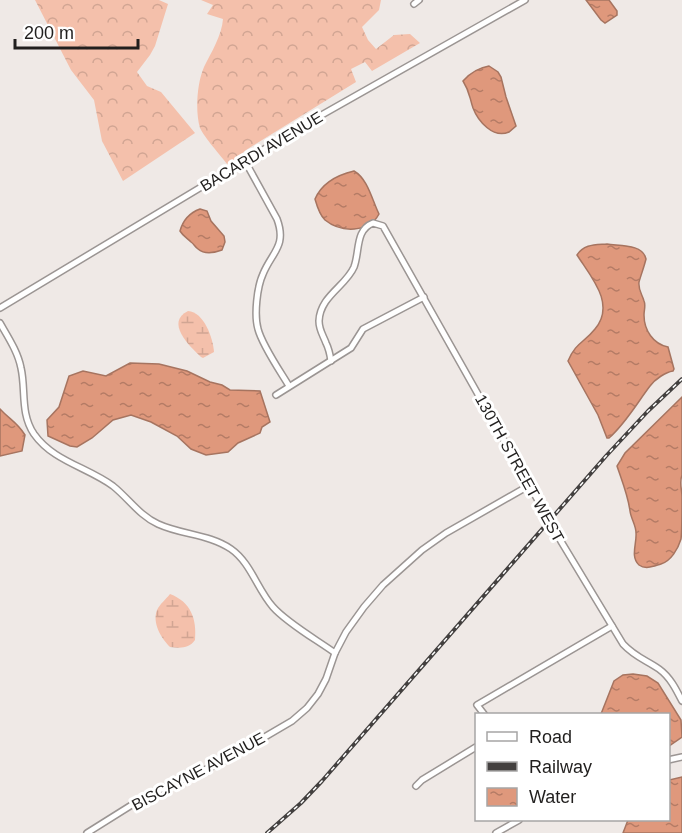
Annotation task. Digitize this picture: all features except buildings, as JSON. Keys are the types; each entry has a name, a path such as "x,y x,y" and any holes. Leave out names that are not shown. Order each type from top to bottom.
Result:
{"street":[{"path":"510,0 514,7"},
{"name":"BACARDI AVENUE","path":"0,308 311,121 522,1"},
{"path":"245,161 280,228 279,246 263,272 259,284 256,318 261,338 289,386"},
{"name":"130TH STREET WEST","path":"331,361 326,341 320,332 319,319 323,308 333,292 353,269 364,227 373,223 383,226 562,543 623,644 637,657 661,670 675,686 682,701"},
{"path":"276,394 351,348 363,329 424,297"},
{"path":"0,323 22,369 26,416 33,432 43,445 56,455 111,484 142,514 156,523 174,531 209,538 230,548 248,566 264,595 275,609 335,653"},
{"name":"BISCAYNE AVENUE","path":"87,833 146,796 222,762 292,721 318,694 346,632 364,607 404,564 446,532 530,485"},
{"path":"483,713 477,705 612,626"},
{"path":"416,786 422,780 475,748"},
{"path":"496,833 516,821"}],"green space":[{"path":"35,0 159,0 168,4 155,46 137,72 147,86 161,92 195,133 123,181 102,141 94,100 71,70"},
{"path":"201,0 381,0 379,10 362,27 368,40 376,49 394,35 410,34 420,43 372,71 365,62 351,69 356,82 246,150 228,165 205,136 198,121 198,89 223,19 207,14 213,5"},
{"path":"188,311 199,316 212,340 214,352 203,358 181,334 179,321 181,316"},
{"path":"170,594 188,607 194,618 195,640 181,648 170,647 163,639 157,625 157,610"}],"water":[{"path":"586,0 609,0 617,11 617,15 605,23"},
{"path":"489,66 501,77 516,126 503,134 487,128 478,118 463,81 475,71"},
{"path":"354,171 366,184 379,214 369,225 346,229 325,220 315,199 331,180"},
{"path":"200,209 207,211 211,221 224,236 225,242 222,250 210,253 201,251 180,231 187,217"},
{"path":"607,244 636,248 644,254 646,259 639,285 645,304 646,326 654,340 668,347 674,369 652,383 609,438 568,361 577,346 595,329 601,320 603,310 599,291 577,255 586,247"},
{"path":"130,363 159,364 187,371 230,390 260,391 270,422 262,427 260,433 238,443 228,452 206,455 191,449 177,436 151,422 131,415 113,420 92,438 77,447 48,436 47,420 59,407 69,376 83,371 106,376"},
{"path":"682,397 681,539 676,551 668,560 656,566 644,567 636,562 634,554 636,530 617,466 625,453"},
{"path":"0,409 25,435 22,451 0,456"},
{"path":"623,675 647,676 658,683 681,720 682,737 670,745 670,713 601,713 614,681"},
{"path":"682,777 682,833 623,833 628,821 670,821 670,780"}],"railway":[{"path":"267,833 322,781 606,456 682,379"}]}
